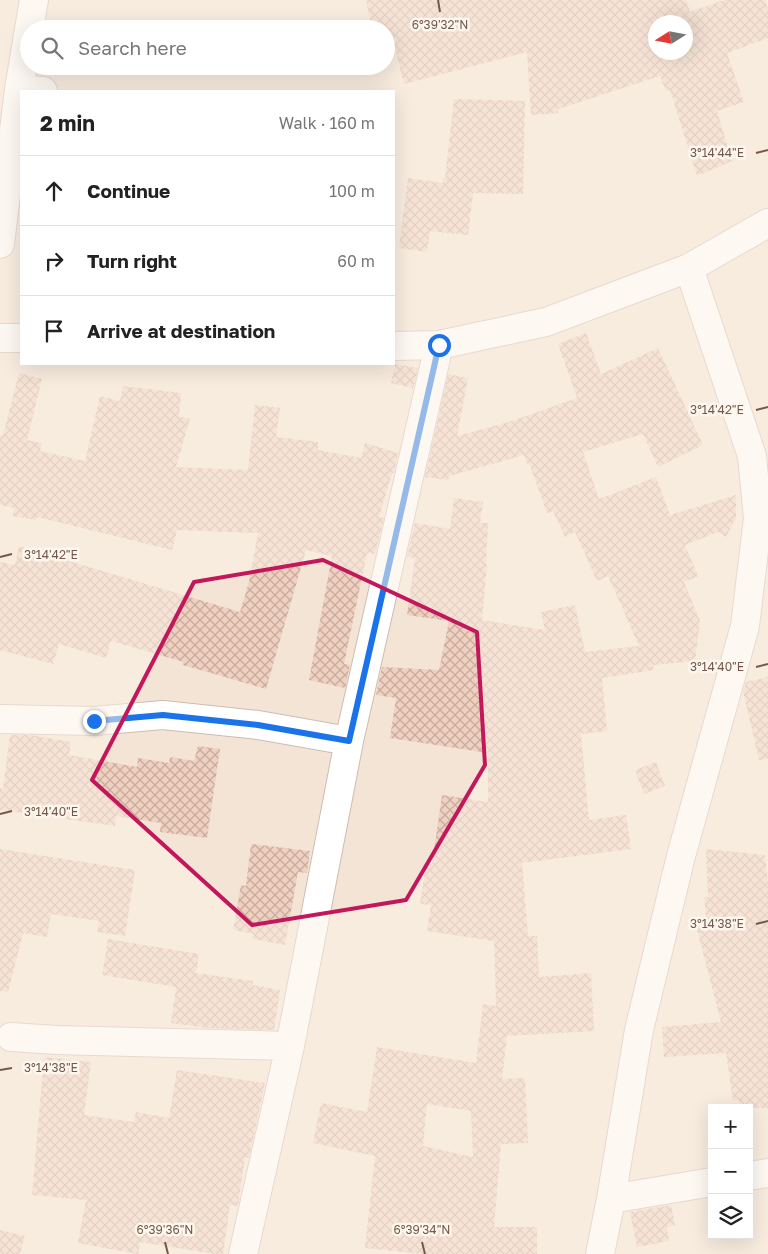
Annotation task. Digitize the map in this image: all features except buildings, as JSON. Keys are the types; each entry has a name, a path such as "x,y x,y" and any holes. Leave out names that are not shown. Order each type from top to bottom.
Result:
{"street":[{"path":"31,20 34,0"},
{"path":"31,75 31,90"},
{"path":"0,244 20,145"},
{"path":"395,346 439,345 546,322 689,268 768,223"},
{"path":"600,1254 639,1030 681,856 757,622 758,518 752,456 689,268"},
{"path":"0,338 20,338"},
{"path":"243,1254 290,1046 349,741 439,345"},
{"path":"0,719 94,721 163,715 258,725 349,741"},
{"path":"11,1037 57,1040 290,1046"},
{"path":"753,1175 768,1172"},
{"path":"611,1199 708,1183"}],"highlighted area":[{"path":"323,560 477,632 485,765 406,900 252,925 92,780 194,582"}],"shaded area":[{"path":"0,0 768,0 768,1254 0,1254"}],"route":[{"path":"94,721 163,715 258,725 349,741 439,345"}]}
